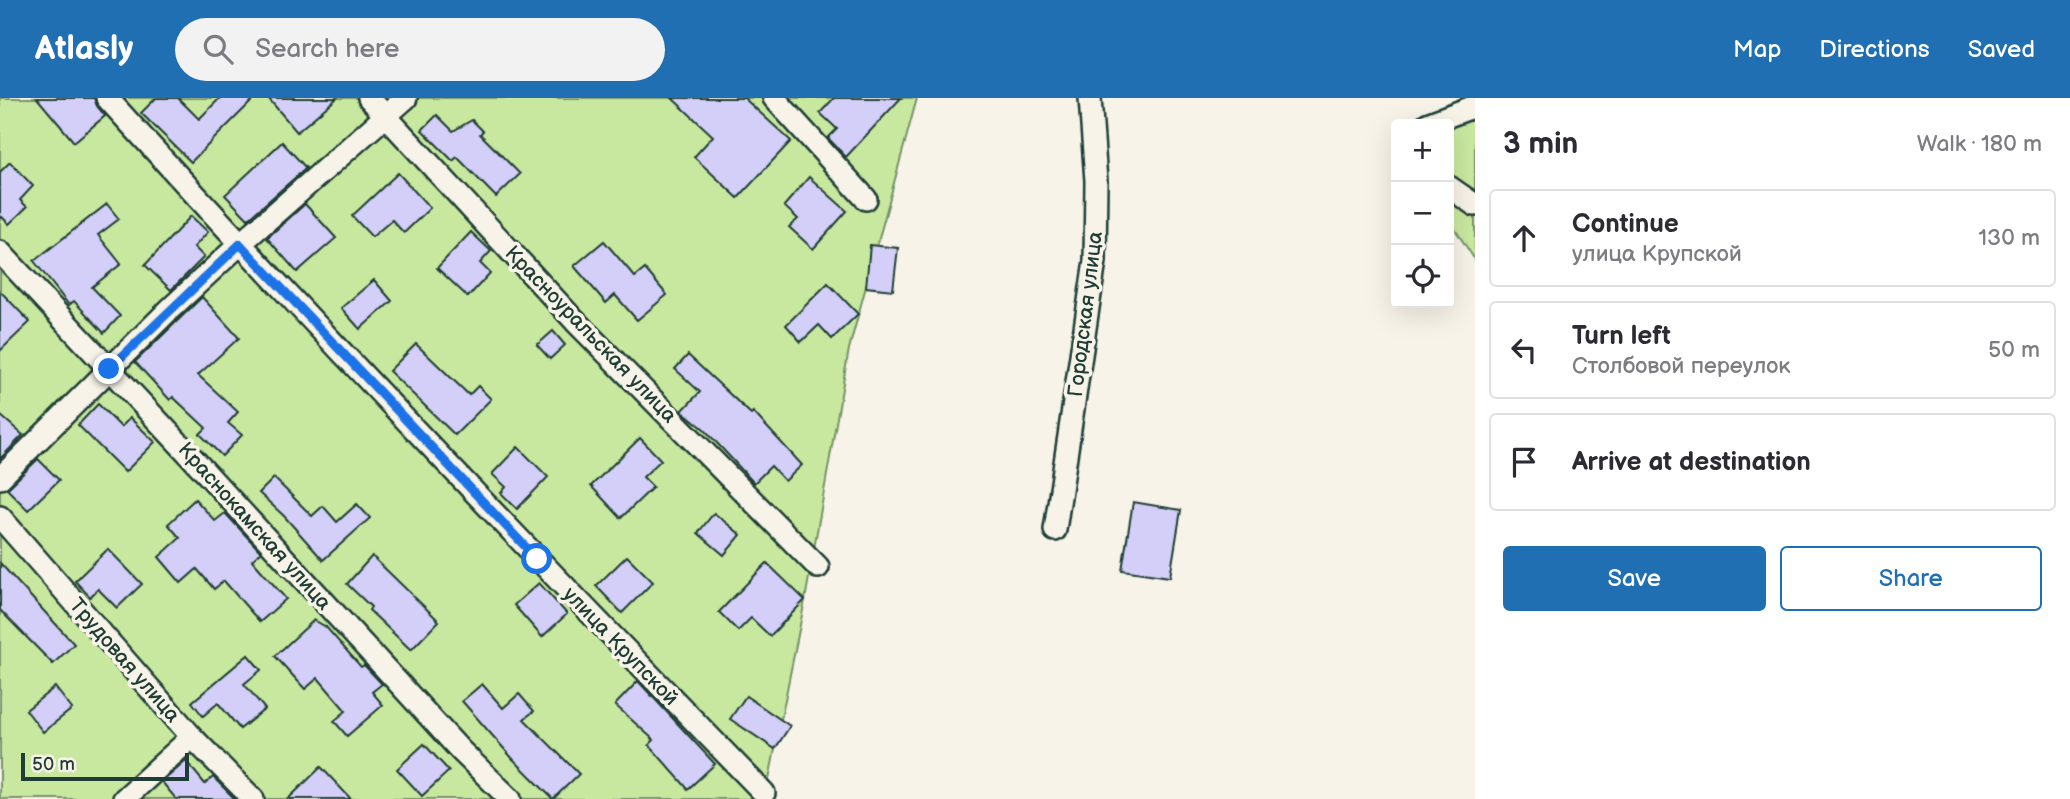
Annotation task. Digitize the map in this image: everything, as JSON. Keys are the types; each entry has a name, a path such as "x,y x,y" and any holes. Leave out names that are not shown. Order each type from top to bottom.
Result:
{"street":[{"name":"улица Крупской","path":"107,98 240,244 537,559 764,793"},
{"name":"Красноуральская улица","path":"369,98 575,321 818,567"},
{"path":"0,478 240,244 406,98"},
{"path":"774,98 866,199"},
{"name":"Городская улица","path":"1055,530 1095,261 1096,181 1090,98"},
{"path":"1440,119 1475,106"},
{"path":"1454,190 1475,205"},
{"name":"Краснокамская улица","path":"0,252 460,750 510,799"},
{"name":"Трудовая улица","path":"0,517 192,737 253,799"},
{"path":"124,799 192,737"}],"green space":[{"path":"0,98 917,98 849,349 805,600 765,799 0,799"},
{"path":"1475,103 1475,260 1454,228 1454,120"}],"building":[{"path":"37,98 94,98 105,116 74,142"},
{"path":"156,98 178,98 199,119 220,98 255,98 191,162 141,113"},
{"path":"268,98 337,98 297,132"},
{"path":"672,98 744,98 791,141 738,198 694,157 713,136"},
{"path":"834,98 901,98 846,157 828,138 837,129 820,113"},
{"path":"437,115 453,131 472,120 483,131 480,134 520,174 496,197 457,157 453,161 422,130"},
{"path":"282,142 306,168 248,219 225,195"},
{"path":"10,162 33,186 20,200 27,207 9,224 2,217 0,219 0,172"},
{"path":"398,173 430,208 404,233 392,220 372,237 352,216"},
{"path":"809,177 847,211 813,249 789,227 798,219 784,206"},
{"path":"107,204 119,219 98,235 121,264 92,287 120,316 104,333 74,301 69,305 34,261"},
{"path":"305,204 336,238 297,272 267,238"},
{"path":"191,216 208,232 194,247 204,257 171,290 145,265"},
{"path":"471,232 491,251 480,263 490,273 468,297 437,268"},
{"path":"604,241 635,277 645,269 667,295 637,320 615,295 606,303 574,266"},
{"path":"870,245 898,248 893,290 866,287"},
{"path":"374,280 392,301 360,329 341,308"},
{"path":"828,283 858,314 832,339 819,325 801,342 786,325"},
{"path":"0,291 30,322 0,351"},
{"path":"202,297 239,338 198,375 238,412 228,423 242,435 222,456 200,434 206,428 173,397 170,400 135,362"},
{"path":"553,331 565,345 550,359 537,345"},
{"path":"416,344 469,395 478,386 491,399 455,435 389,371"},
{"path":"688,355 751,414 753,412 802,465 785,481 771,466 754,483 704,429 682,411 700,392 675,369"},
{"path":"98,404 121,427 130,418 155,442 125,472 78,425"},
{"path":"0,415 23,435 0,459"},
{"path":"640,438 661,460 643,477 653,487 621,518 591,486"},
{"path":"518,447 548,477 517,509 501,493 506,487 492,474"},
{"path":"38,459 59,480 28,510 7,489"},
{"path":"274,478 312,516 323,506 337,522 357,504 370,518 323,560 284,516 259,493"},
{"path":"195,499 215,521 225,513 261,552 252,560 286,599 260,622 224,581 214,589 197,569 181,583 159,557 180,538 168,524"},
{"path":"1133,502 1181,510 1170,577 1122,570"},
{"path":"714,513 741,535 724,555 698,533"},
{"path":"108,549 142,584 117,608 98,589 90,597 75,581"},
{"path":"372,556 439,621 411,650 369,610 371,607 347,584"},
{"path":"627,556 653,582 622,613 596,586"},
{"path":"0,563 74,644 53,664 0,610"},
{"path":"767,563 805,600 770,636 751,618 738,631 719,612"},
{"path":"539,583 567,614 542,637 514,605"},
{"path":"314,620 326,627 361,667 364,665 382,684 372,692 383,705 347,736 334,721 346,711 318,678 305,689 275,656"},
{"path":"248,655 261,670 244,684 265,709 240,729 218,703 203,716 192,702"},
{"path":"638,681 715,764 688,789 649,745 654,740 615,705"},
{"path":"482,684 503,708 519,694 534,711 524,719 579,774 553,799 462,701"},
{"path":"55,687 72,709 43,732 26,710"},
{"path":"746,696 790,726 775,749 730,719"},
{"path":"424,744 449,771 422,796 397,769"},
{"path":"186,761 205,784 213,777 235,799 176,799 162,782"},
{"path":"321,767 351,799 288,799"}],"route":[{"path":"109,369 240,244 537,559"}]}
